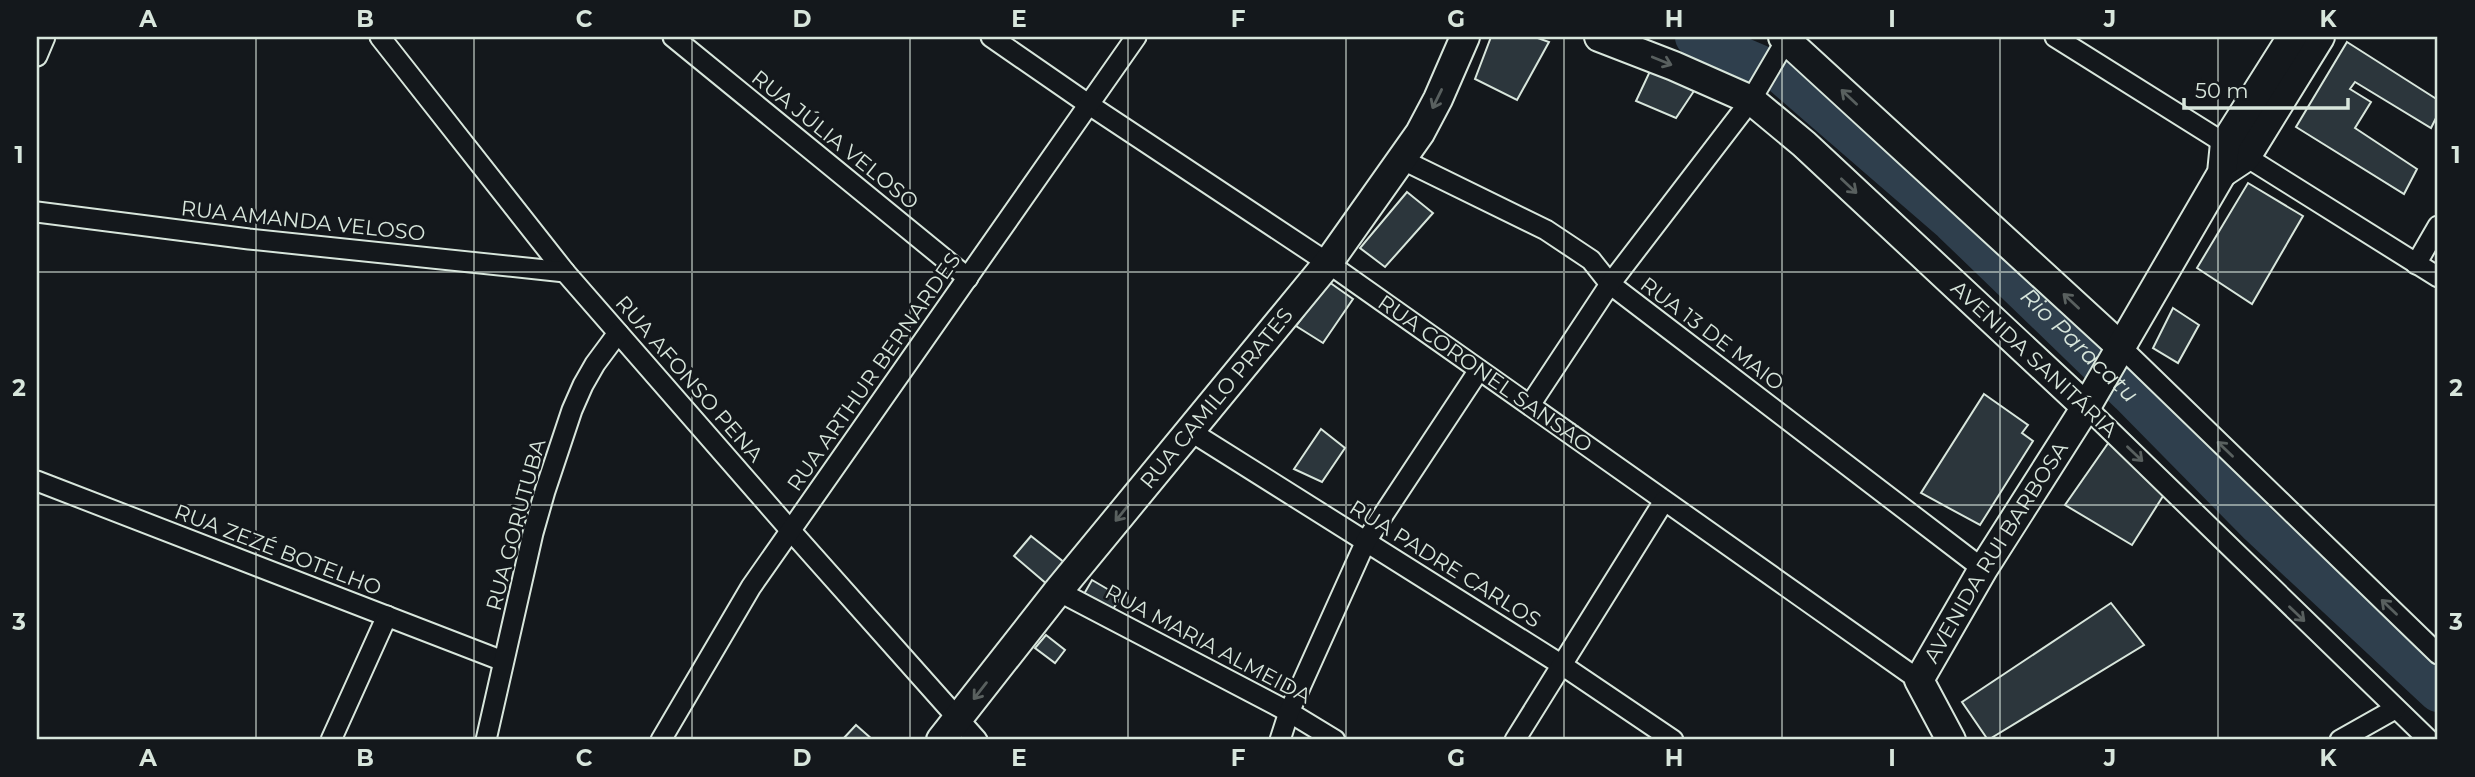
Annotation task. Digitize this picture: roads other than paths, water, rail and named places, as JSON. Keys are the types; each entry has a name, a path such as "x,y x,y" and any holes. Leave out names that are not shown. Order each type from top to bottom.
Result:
{"street":[{"path":"37,56 45,37"},
{"name":"RUA AFONSO PENA","path":"380,37 565,272 791,531 958,734"},
{"name":"RUA JÚLIA VELOSO","path":"673,37 968,278"},
{"name":"RUA CORONEL SANSÃO","path":"991,37 1328,263 1919,680 1951,740"},
{"name":"RUA ARTHUR BERNARDES","path":"661,740 751,587 1136,37"},
{"name":"RUA CAMILO PRATES","path":"958,734 1058,591 1328,263 1420,133 1465,37"},
{"name":"AVENIDA SANITÁRIA","path":"1599,37 1695,75 1755,94 1804,144 2105,375 2438,654"},
{"path":"2055,37 2438,277"},
{"name":"AVENIDA RUI BARBOSA","path":"1919,680 1983,569 2105,375 2236,150 2292,37"},
{"name":"AVENIDA RUI BARBOSA","path":"2236,150 2319,37"},
{"path":"1530,405 1611,285 1755,94 1785,40"},
{"name":"AVENIDA SANITÁRIA","path":"1785,40 2105,375 2395,709 2429,740"},
{"name":"RUA 13 DE MAIO","path":"1401,159 1546,230 1591,260 1611,285 1983,569"},
{"name":"RUA AMANDA VELOSO","path":"37,212 249,239 565,272"},
{"path":"2416,264 2438,226"},
{"name":"RUA GORUTUBA","path":"486,740 533,533 572,410 595,363 618,333"},
{"path":"1280,740 1289,712 1366,541 1479,370"},
{"name":"RUA PADRE CARLOS","path":"1190,431 1562,665 1672,740"},
{"name":"RUA ZEZÉ BOTELHO","path":"37,481 503,662"},
{"path":"1515,740 1664,501"},
{"name":"RUA MARIA ALMEIDA","path":"1058,591 1289,712 1335,740"},
{"path":"331,740 387,616"},
{"path":"2340,740 2395,709"}],"waterway":[{"name":"Rio Paracatu","path":"1695,37 1781,74 1952,222 2130,394 2259,525 2438,692"}]}
